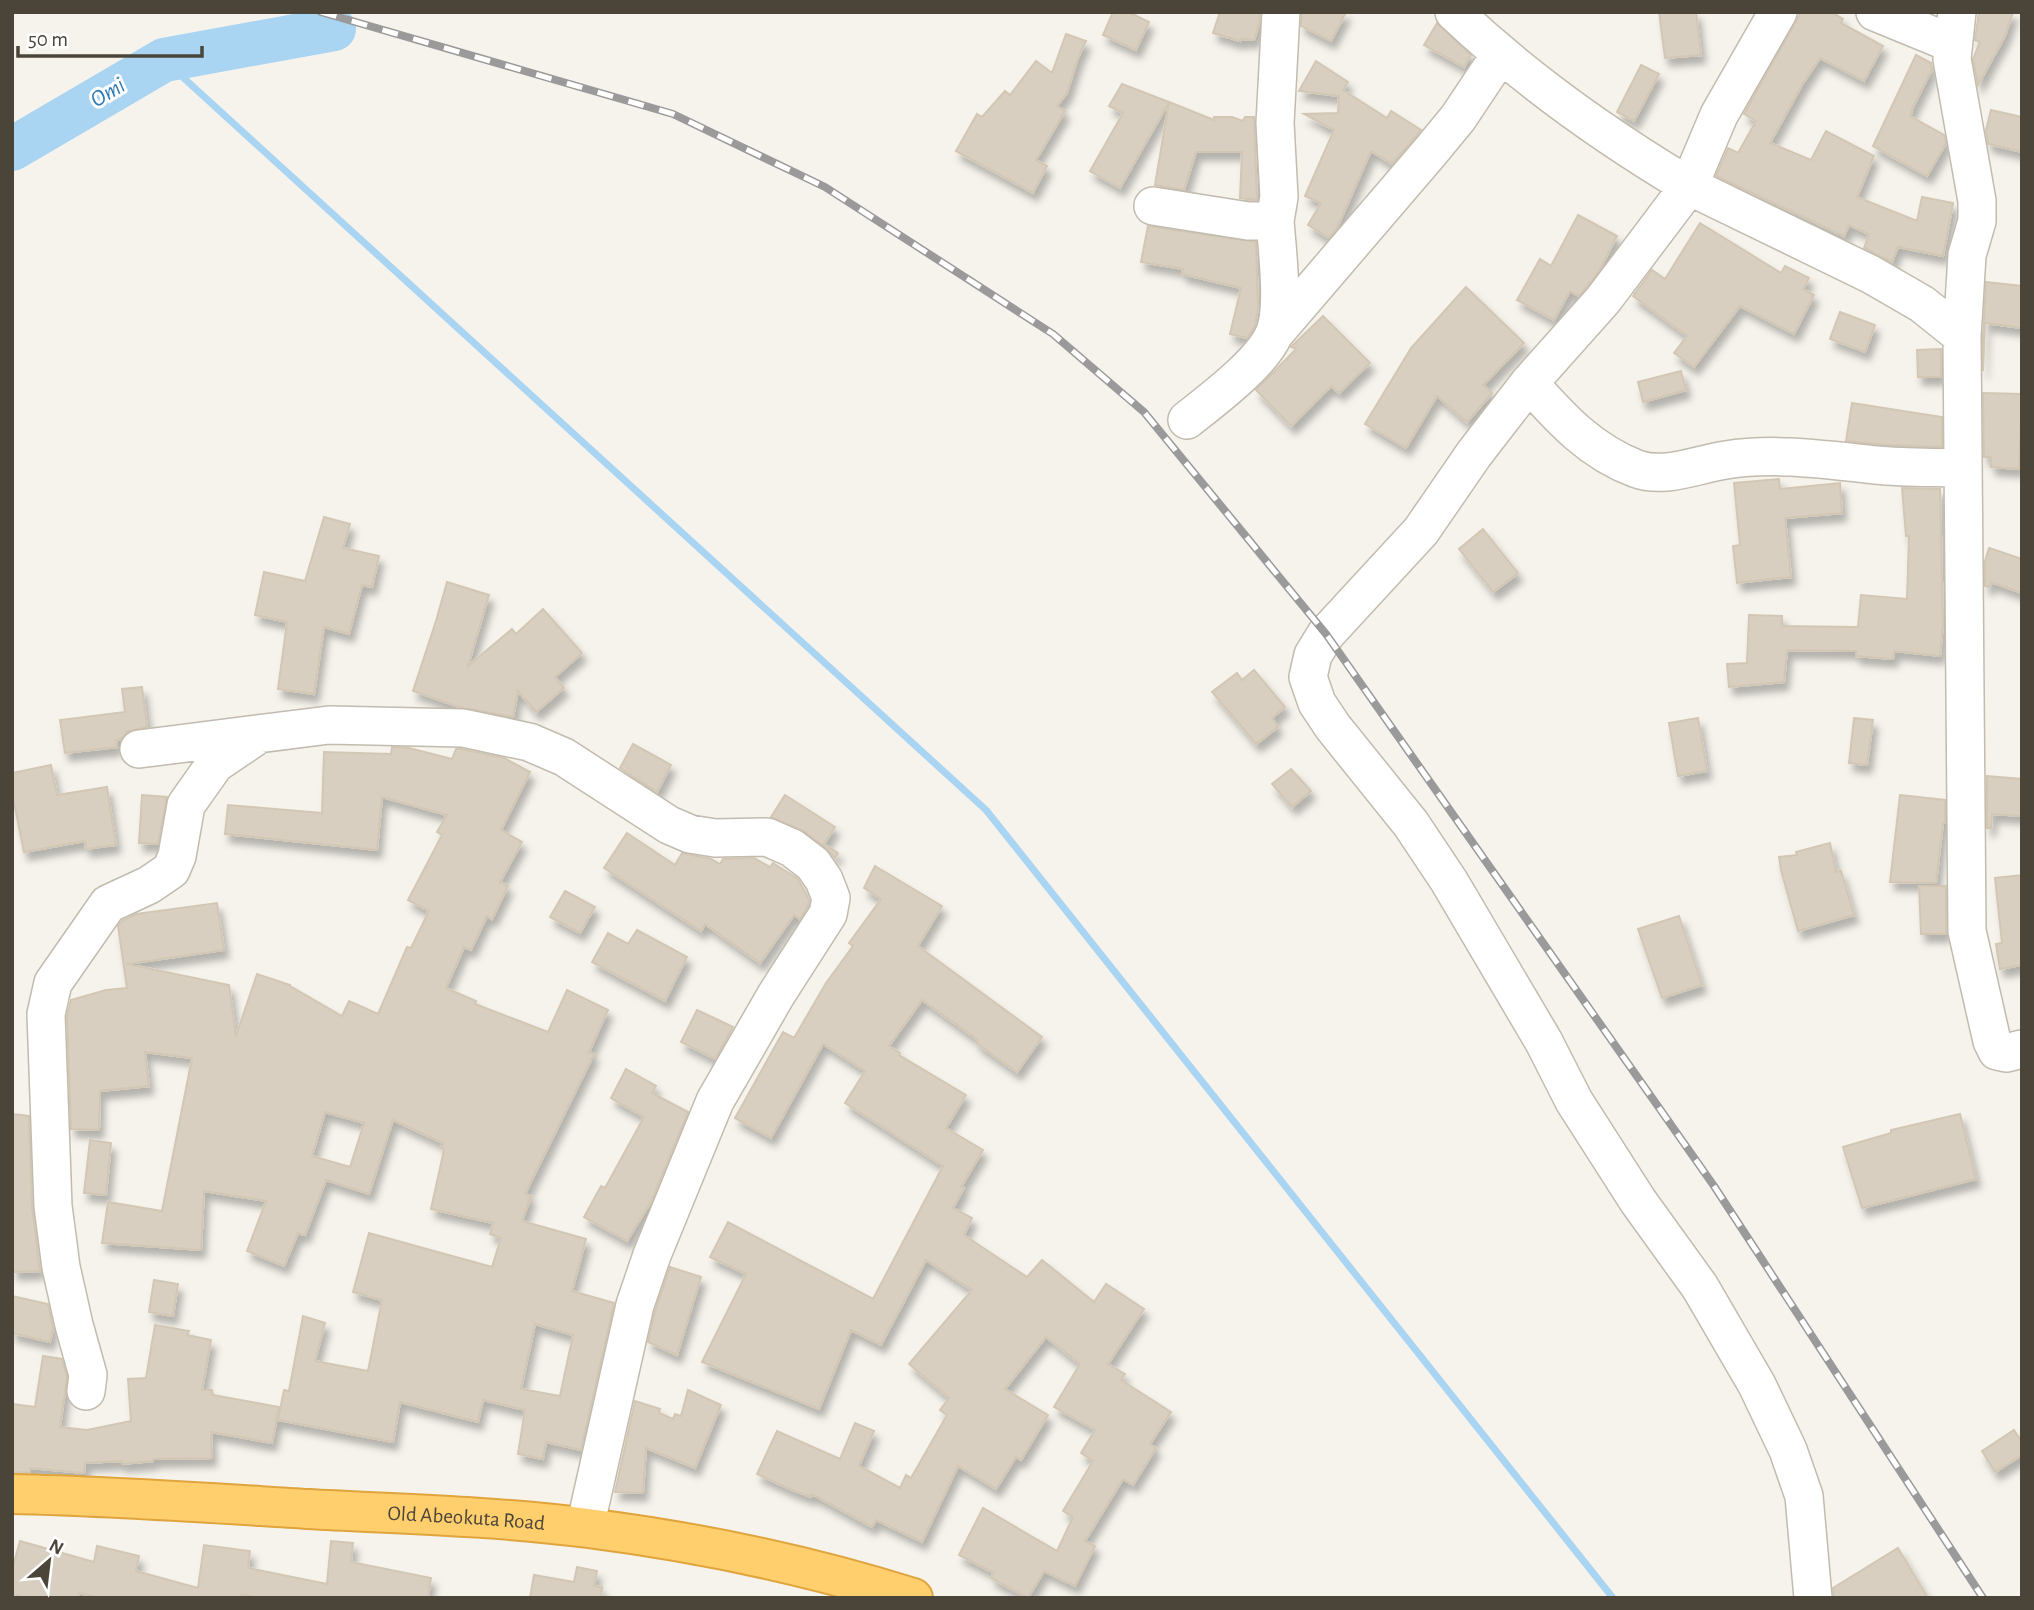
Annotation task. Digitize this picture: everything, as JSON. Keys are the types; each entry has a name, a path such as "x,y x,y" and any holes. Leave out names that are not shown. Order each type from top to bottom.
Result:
{"highway":[{"name":"Old Abeokuta Road","path":"12,1494 467,1517 585,1527 646,1536 759,1559 873,1585 913,1598"}],"street":[{"path":"1275,332 1280,291 1275,221 1279,197 1275,123 1281,12"},
{"path":"1454,12 1500,55 1583,119 1689,186 1870,274 1922,304 1962,336"},
{"path":"1778,12 1719,115 1689,186 1603,300 1530,383 1474,454 1421,531 1326,634 1312,655 1308,677 1317,703 1333,727 1411,824 1449,881 1544,1042 1574,1101 1638,1201 1700,1287 1751,1375 1788,1450 1804,1496 1813,1598"},
{"path":"1875,12 1955,28 1952,59 1977,201 1977,220 1967,255 1962,336 1967,931 1992,1041 1997,1051 2006,1053 2022,1049"},
{"path":"1186,420 1247,369 1275,332 1444,135 1500,55"},
{"path":"1153,206 1248,221 1275,221"},
{"path":"1530,383 1566,425 1597,449 1639,470 1670,471 1728,459 1777,457 1962,468"},
{"path":"139,748 329,725 463,728 529,742 564,757 668,825 690,834 715,838 767,837 792,848 813,864 824,880 831,898 828,914 776,995 715,1101 652,1255 635,1305 585,1527"},
{"path":"86,1391 88,1375 61,1267 53,1206 46,1014 53,983 108,904 149,885 171,870 177,856 186,805 215,764 259,734"}],"building":[{"path":"1113,12 1128,12 1149,22 1136,50 1103,35"},
{"path":"1220,12 1260,12 1254,40 1240,41 1213,33"},
{"path":"1302,12 1346,12 1331,41 1301,26"},
{"path":"1659,12 1696,12 1701,55 1665,58"},
{"path":"1801,12 1831,12 1843,19 1841,23 1883,46 1864,81 1820,58 1770,143 1811,160 1826,131 1874,156 1857,197 1917,221 1922,197 1953,203 1943,256 1898,247 1892,262 1864,248 1869,234 1849,225 1844,236 1716,176 1728,148 1738,153 1756,121 1744,114"},
{"path":"1979,12 2013,12 2005,36 1978,85 1973,59 1980,42 1975,40"},
{"path":"1437,23 1471,55 1464,67 1424,45"},
{"path":"1066,34 1086,41 1067,93 1057,106 1065,111 1036,160 1047,166 1033,193 956,151 977,114 982,117 1005,91 1010,95 1036,61 1052,73"},
{"path":"1916,55 1931,63 1932,69 1910,116 1944,135 1946,143 1927,176 1873,146"},
{"path":"1316,61 1348,82 1343,90 1387,118 1391,111 1421,130 1392,164 1371,151 1337,228 1329,238 1308,225 1321,203 1305,196 1334,130 1304,114 1338,113 1339,96 1299,91"},
{"path":"1641,65 1659,74 1634,121 1617,112"},
{"path":"1122,84 1169,102 1120,188 1090,171 1123,113 1109,106"},
{"path":"1169,102 1214,120 1214,117 1232,117 1243,121 1245,117 1254,117 1257,200 1240,198 1242,152 1196,152 1184,190 1155,185"},
{"path":"1991,110 2022,117 2022,152 1988,144 1986,130"},
{"path":"1578,215 1617,236 1599,271 1579,296 1570,291 1554,320 1517,300 1540,259 1551,266"},
{"path":"1700,223 1781,273 1785,266 1809,278 1803,289 1814,295 1794,334 1740,306 1694,367 1674,353 1687,336 1633,296 1652,270 1665,279"},
{"path":"1148,226 1256,242 1258,308 1255,326 1247,338 1230,334 1241,288 1182,274 1183,269 1141,262"},
{"path":"1986,282 2022,286 2022,328 1985,323 1983,371 1983,337"},
{"path":"1466,287 1524,343 1483,385 1492,393 1467,422 1437,396 1406,448 1365,424 1411,348"},
{"path":"1840,312 1875,325 1865,352 1830,339"},
{"path":"1323,316 1370,363 1339,393 1331,386 1291,426 1256,390 1296,349 1291,347"},
{"path":"1941,349 1941,377 1918,377 1917,350"},
{"path":"1681,371 1686,390 1643,402 1638,382"},
{"path":"1983,393 2022,394 2019,469 1991,467 1991,457 1984,457"},
{"path":"1852,403 1942,417 1942,447 1846,441"},
{"path":"1779,479 1780,489 1840,483 1842,513 1785,518 1791,577 1737,583 1733,546 1740,545 1734,483"},
{"path":"1902,488 1940,489 1943,624 1940,656 1894,651 1893,659 1856,656 1856,651 1787,650 1784,682 1729,687 1727,664 1747,663 1749,615 1782,616 1782,626 1858,627 1861,595 1907,599 1909,536 1906,536"},
{"path":"324,517 350,524 343,548 379,556 372,587 362,585 349,634 324,627 314,694 278,689 287,622 255,615 264,572 305,581"},
{"path":"1483,529 1518,573 1493,592 1459,549"},
{"path":"1989,548 2022,559 2022,593 1991,582 1989,587 1985,586 1985,561"},
{"path":"447,582 489,595 468,666 512,629 516,634 543,609 582,653 555,677 564,688 536,712 518,691 513,717 459,707 413,691"},
{"path":"1254,670 1285,707 1272,718 1278,727 1256,744 1212,692 1237,673 1242,680"},
{"path":"142,687 147,727 127,732 121,739 116,740 117,747 65,753 60,720 125,712 122,689"},
{"path":"1698,718 1707,771 1678,776 1669,723"},
{"path":"1854,718 1873,720 1867,765 1849,763"},
{"path":"633,744 671,765 657,792 620,768"},
{"path":"392,747 409,748 452,759 456,749 461,749 504,758 530,772 501,830 522,842 500,882 508,886 492,919 487,916 471,950 464,947 446,988 476,1001 475,1004 548,1032 567,990 608,1010 589,1052 594,1054 525,1194 531,1196 522,1221 586,1239 572,1291 614,1303 581,1450 546,1442 543,1459 518,1454 525,1410 483,1400 478,1422 400,1402 393,1442 278,1420 284,1390 289,1391 303,1316 325,1323 315,1361 368,1371 382,1300 353,1292 369,1233 492,1267 501,1238 490,1234 493,1223 431,1209 444,1150 441,1148 443,1143 393,1120 369,1194 326,1180 305,1235 298,1233 284,1266 247,1251 266,1201 204,1191 201,1250 102,1243 108,1202 162,1211 192,1058 145,1052 149,1086 100,1091 99,1130 71,1129 67,1016 71,1000 106,990 127,988 118,926 122,921 136,914 217,903 224,950 127,964 229,985 236,1036 257,974 290,985 342,1016 349,1001 378,1014 407,947 411,948 429,911 408,900 442,835 437,832 447,815 382,797 377,850 225,834 228,805 322,813 324,752 391,754","holes":["325,1112 364,1123 350,1167 312,1156","535,1324 573,1335 560,1396 521,1389"]},
{"path":"51,765 57,795 107,787 116,845 86,849 85,841 24,852 12,793 12,773"},
{"path":"1291,769 1311,791 1292,807 1272,784"},
{"path":"1987,776 2022,779 2022,816 1992,814 1991,828 1987,828"},
{"path":"142,795 167,797 158,844 139,843"},
{"path":"785,795 835,827 824,844 838,853 835,858 804,831 771,817"},
{"path":"1900,795 1945,800 1945,823 1936,883 1890,882"},
{"path":"627,833 675,865 682,853 711,859 720,864 723,859 754,858 770,867 773,863 798,879 809,900 808,906 800,919 794,915 760,963 705,924 701,931 604,868"},
{"path":"1830,843 1836,872 1841,871 1854,915 1798,931 1779,857 1797,855 1796,852"},
{"path":"875,866 942,906 918,946 1042,1037 1017,1072 922,1000 889,1046 900,1053 899,1055 966,1095 946,1128 983,1150 961,1187 964,1188 953,1208 972,1218 964,1235 1027,1277 1042,1260 1094,1302 1106,1284 1144,1309 1108,1364 1125,1374 1121,1380 1171,1412 1150,1444 1156,1448 1133,1485 1123,1479 1085,1541 1095,1546 1075,1586 1044,1571 1028,1598 991,1578 994,1573 959,1555 983,1508 1057,1551 1073,1517 1063,1511 1093,1461 1081,1453 1095,1430 1054,1407 1080,1364 1046,1337 1005,1389 1048,1415 1021,1460 1016,1457 996,1489 958,1466 922,1542 876,1520 872,1527 812,1494 811,1497 757,1474 777,1431 840,1459 855,1423 874,1431 859,1466 900,1488 906,1475 911,1478 947,1415 940,1410 949,1398 909,1364 972,1290 926,1260 881,1345 851,1330 819,1409 702,1362 746,1274 710,1257 728,1222 873,1299 943,1166 845,1103 865,1071 823,1044 771,1138 735,1118 783,1032 794,1038 826,983 853,946 849,943 881,899 864,888"},
{"path":"2022,875 2022,965 2000,969 1996,944 2002,943 1995,878"},
{"path":"1919,886 1946,886 1946,934 1921,934"},
{"path":"565,891 595,907 580,933 550,917"},
{"path":"1679,916 1702,985 1662,998 1638,929"},
{"path":"637,930 687,957 665,1001 592,962 608,933 628,944"},
{"path":"697,1010 733,1027 715,1059 681,1042"},
{"path":"626,1069 656,1086 652,1093 688,1112 652,1200 627,1241 584,1217 601,1186 605,1188 644,1117 611,1098"},
{"path":"12,1114 29,1116 32,1207 40,1271 13,1272"},
{"path":"1960,1114 1976,1179 1862,1208 1843,1147 1891,1133 1891,1130"},
{"path":"90,1140 111,1143 106,1195 84,1193"},
{"path":"670,1267 701,1277 677,1355 648,1342"},
{"path":"154,1280 178,1284 173,1316 149,1312"},
{"path":"12,1296 48,1304 53,1328 50,1342 12,1333"},
{"path":"155,1325 189,1331 187,1335 211,1340 202,1390 212,1390 213,1395 279,1407 272,1443 211,1432 212,1458 153,1459 122,1464 122,1461 85,1463 84,1473 30,1468 30,1473 12,1472 12,1404 35,1407 43,1356 62,1359 67,1377 60,1427 87,1430 131,1421 128,1379 146,1378"},
{"path":"688,1390 721,1405 695,1468 646,1448 643,1493 615,1492 635,1401 660,1409 659,1413 673,1419 675,1414 681,1416"},
{"path":"2014,1430 2022,1442 2022,1455 1995,1472 1982,1451"},
{"path":"20,1541 94,1562 97,1546 139,1556 136,1571 198,1588 204,1545 250,1551 248,1568 327,1584 331,1541 353,1543 351,1562 431,1578 428,1598 259,1598 242,1594 241,1598 101,1598 79,1593 78,1598 27,1598 12,1594 12,1570"},
{"path":"1898,1548 1928,1598 1834,1598 1833,1588"},
{"path":"577,1567 597,1571 594,1586 602,1587 601,1598 530,1598 534,1575 574,1582"}],"waterway":[{"name":"Omi","path":"12,149 164,60 334,29"},
{"path":"164,60 986,810 1613,1598"}],"railway":[{"path":"321,12 673,114 825,187 1053,334 1144,412 1326,634 1714,1186 1983,1598"}]}
